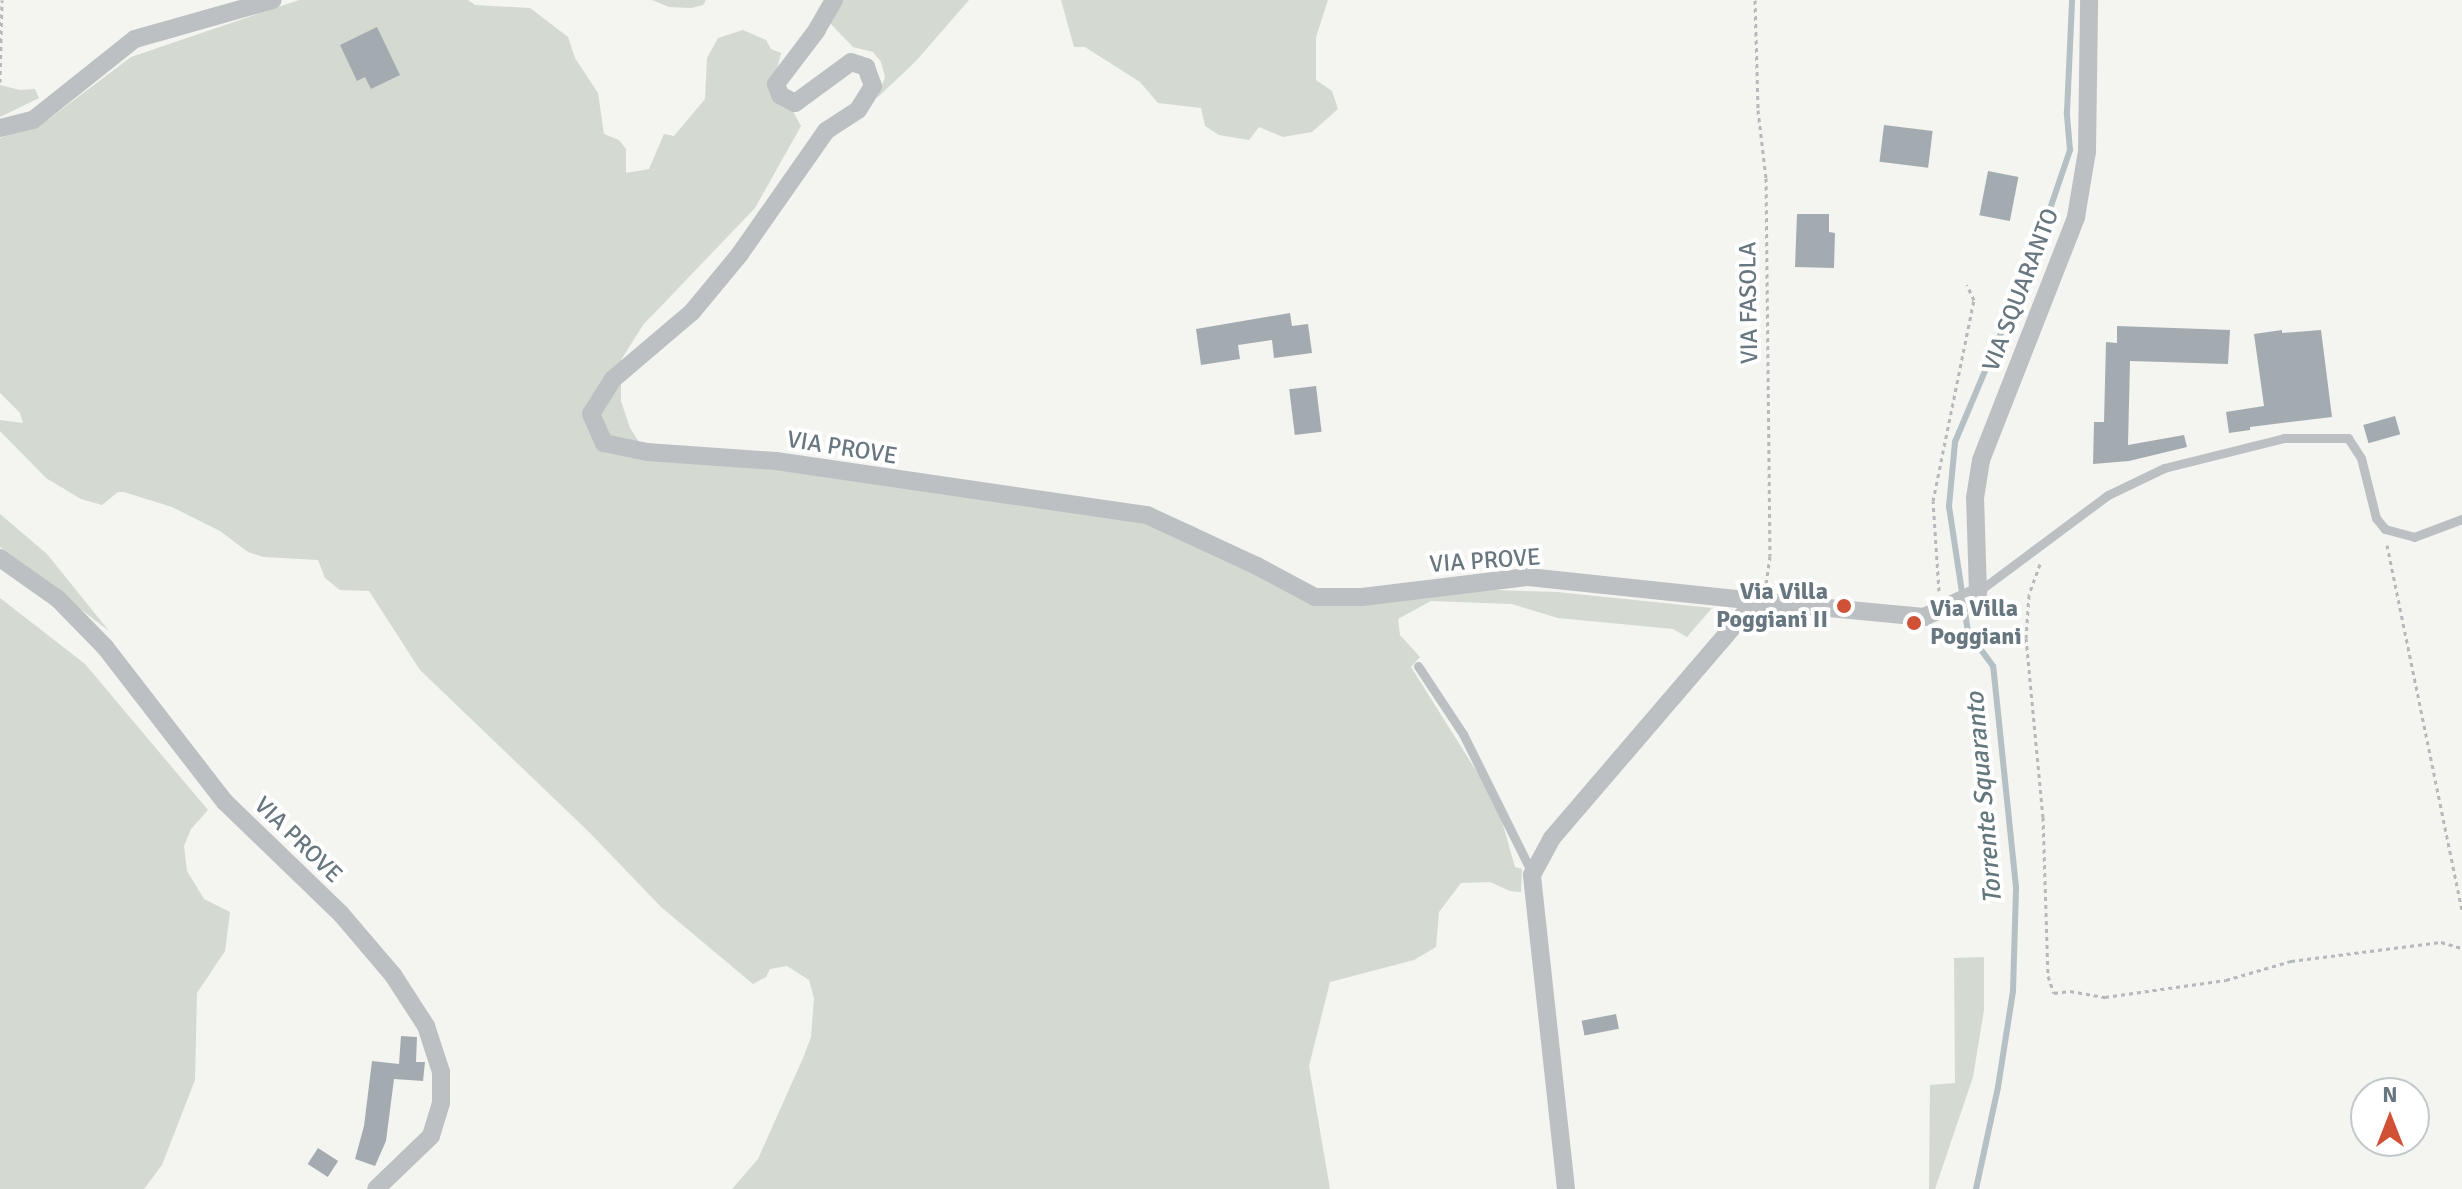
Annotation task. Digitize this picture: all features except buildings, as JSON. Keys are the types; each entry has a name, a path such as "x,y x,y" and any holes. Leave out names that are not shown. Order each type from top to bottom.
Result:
{"street":[{"path":"0,128 33,120 135,39 273,0"},
{"name":"VIA PROVE","path":"834,0 817,30 776,84 780,95 795,103 851,62 866,67 873,86 858,110 826,131 740,254 692,312 613,379 591,414 604,443 647,452 776,461 1147,515 1257,566 1315,597 1362,597 1528,577 1755,601"},
{"name":"VIA SQUARANTO","path":"1978,592 1975,498 1981,460 2076,217 2087,151 2089,0"},
{"name":"VIA PROVE","path":"0,558 58,599 105,647 225,802 341,914 393,975 426,1026 441,1072 441,1103 435,1125 431,1136 376,1189"},
{"path":"1566,1189 1532,875 1552,838 1755,601 1924,617 1978,592"}],"lane":[{"path":"1978,592 2108,495 2164,468 2284,438 2348,438 2361,458 2376,518 2385,529 2414,537 2462,519"},
{"path":"1418,666 1463,734 1532,875"}],"path":[{"path":"0,82 2,0"},
{"name":"VIA FASOLA","path":"1755,0 1758,110 1766,178 1770,556 1768,582 1755,601"},
{"path":"1942,611 1933,501 1974,300 1967,285"},
{"path":"2385,529 2462,910"},
{"path":"2041,560 2029,595 2026,638 2043,817 2048,976 2054,993 2070,991 2105,997 2226,980 2291,961 2441,942 2462,948"}],"shaded area":[{"path":"299,0 468,0 475,5 530,8 568,37 575,58 598,93 604,134 619,140 626,149 626,173 649,169 664,134 674,136 705,99 707,58 718,38 743,30 766,40 771,49 781,53 775,78 801,126 755,208 643,325 621,360 621,401 630,428 641,445 1160,515 1193,526 1320,601 1495,590 1557,592 1712,608 1687,637 1673,629 1558,618 1512,604 1431,601 1398,619 1400,635 1420,657 1411,667 1497,804 1515,867 1522,869 1521,892 1510,891 1490,882 1461,883 1439,912 1436,947 1414,960 1330,982 1309,1066 1330,1189 732,1189 758,1159 811,1037 814,998 809,980 787,966 770,969 766,977 753,984 661,907 589,832 420,670 369,591 340,590 325,578 318,560 264,557 248,552 220,531 172,507 124,492 118,492 102,505 81,499 46,478 0,431 0,420 23,423 20,413 0,393 0,138 49,119 131,57"},
{"path":"652,0 706,0 703,5 691,8 669,7"},
{"path":"843,0 969,0 916,61 877,98 885,77 881,62 873,52 853,47 830,23"},
{"path":"1061,0 1328,0 1316,37 1316,80 1332,91 1338,109 1312,132 1283,137 1259,127 1249,140 1219,135 1205,126 1201,108 1158,103 1140,82 1085,47 1074,47"},
{"path":"0,85 20,90 35,89 39,98 0,117"},
{"path":"0,514 47,554 109,631 0,547"},
{"path":"0,598 85,664 208,810 191,829 184,846 187,871 204,899 230,912 225,951 197,993 195,1080 162,1165 144,1189 0,1189"},
{"path":"1984,957 1984,1010 1973,1077 1935,1189 1929,1189 1930,1085 1955,1083 1954,958"}],"waterway":[{"name":"Torrente Squaranto","path":"1976,1189 1998,1087 2013,991 2016,887 1993,666 1968,632 1949,506 1955,442 2036,250 2070,150 2067,112 2072,0"}],"place":[{"name":"Via Villa Poggiani II","path":"1844,606"},
{"name":"Via Villa Poggiani","path":"1914,623"}]}
